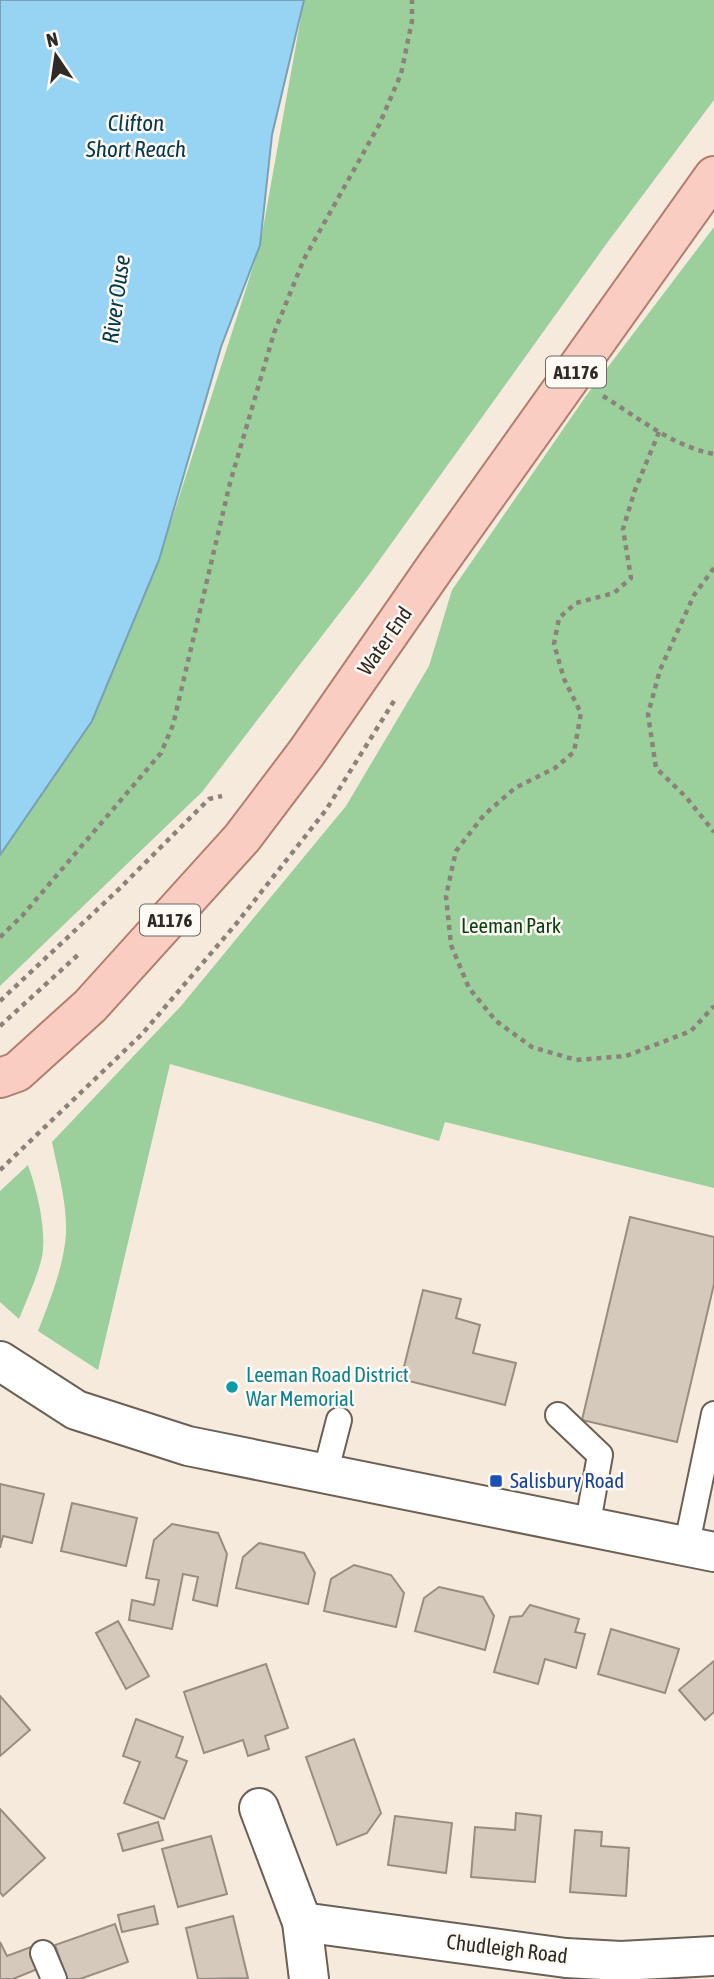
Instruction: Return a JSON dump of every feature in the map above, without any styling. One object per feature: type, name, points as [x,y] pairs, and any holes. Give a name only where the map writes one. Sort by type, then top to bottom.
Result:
[{"type":"main road","name":"Water End","points":[[0,1108],[8,1075],[90,1006],[242,838],[307,752],[714,176]]},
{"type":"street","points":[[0,1361],[76,1409],[188,1446],[700,1550]]},
{"type":"street","points":[[259,1808],[302,1922],[309,1979]]},
{"type":"street","name":"Chudleigh Road","points":[[302,1922],[566,1958],[621,1961],[714,1956]]},
{"type":"lane","points":[[700,1550],[714,1414]]},
{"type":"lane","points":[[558,1415],[600,1455],[587,1528]]},
{"type":"lane","points":[[325,1474],[340,1420]]},
{"type":"lane","points":[[43,1952],[54,1979]]},
{"type":"path","points":[[0,937],[22,916],[162,752],[173,725],[230,483],[274,333],[304,259],[379,125],[401,74],[412,20],[412,0]]},
{"type":"path","points":[[609,401],[694,450],[714,453]]},
{"type":"path","points":[[659,432],[635,490],[623,529],[631,578],[614,593],[576,603],[559,618],[554,644],[564,679],[581,713],[574,752],[555,768],[514,789],[484,815],[457,851],[446,896],[451,945],[469,988],[496,1021],[532,1047],[576,1060],[626,1056],[691,1031],[714,1006]]},
{"type":"path","points":[[714,568],[694,595],[660,670],[648,714],[656,768],[686,797],[714,832]]},
{"type":"path","points":[[0,1170],[142,1034],[236,924],[326,810],[401,690]]},
{"type":"path","points":[[0,1001],[118,890],[209,799],[228,796]]},
{"type":"green space","points":[[304,0],[714,0],[714,100],[607,243],[368,576],[202,792],[0,986],[0,855],[92,721],[172,519],[260,245]]},
{"type":"green space","name":"Leeman Park","points":[[714,227],[714,1188],[445,1122],[439,1141],[170,1064],[98,1370],[38,1331],[52,1295],[66,1233],[64,1198],[52,1142],[181,1006],[346,806],[429,666],[452,590],[586,396]]},
{"type":"green space","points":[[28,1165],[40,1211],[43,1247],[37,1273],[19,1319],[0,1302],[0,1191]]},
{"type":"water","name":"Clifton Short Reach","points":[[0,0],[304,0],[272,135],[260,245],[221,347],[159,560],[92,721],[0,855]]},
{"type":"building","points":[[630,1217],[714,1237],[714,1284],[677,1442],[582,1420]]},
{"type":"building","points":[[423,1290],[461,1299],[456,1318],[480,1325],[473,1353],[516,1363],[505,1405],[401,1379]]},
{"type":"building","points":[[0,1484],[44,1494],[32,1543],[3,1536],[0,1548]]},
{"type":"building","points":[[72,1503],[137,1518],[126,1566],[61,1551]]},
{"type":"building","points":[[172,1524],[218,1533],[227,1554],[217,1606],[193,1600],[198,1577],[183,1574],[172,1629],[129,1620],[132,1600],[154,1605],[159,1580],[146,1578],[154,1540]]},
{"type":"building","points":[[259,1543],[304,1553],[315,1573],[308,1604],[236,1588],[243,1557]]},
{"type":"building","points":[[354,1565],[391,1575],[404,1593],[396,1627],[324,1611],[331,1579]]},
{"type":"building","points":[[439,1587],[483,1597],[494,1616],[485,1650],[415,1631],[424,1598]]},
{"type":"building","points":[[530,1605],[579,1619],[575,1632],[585,1634],[576,1668],[545,1659],[538,1684],[494,1672],[510,1617],[522,1616]]},
{"type":"building","points":[[118,1621],[149,1676],[126,1689],[96,1633]]},
{"type":"building","points":[[611,1629],[679,1649],[665,1693],[598,1674]]},
{"type":"building","points":[[714,1661],[714,1712],[705,1720],[679,1690]]},
{"type":"building","points":[[266,1664],[288,1728],[265,1736],[269,1749],[248,1756],[243,1740],[204,1753],[184,1692]]},
{"type":"building","points":[[0,1696],[30,1730],[0,1756]]},
{"type":"building","points":[[136,1719],[183,1737],[176,1757],[187,1761],[164,1819],[124,1803],[140,1762],[123,1756]]},
{"type":"building","points":[[354,1739],[381,1813],[367,1833],[337,1845],[306,1757]]},
{"type":"building","points":[[0,1809],[45,1858],[3,1896],[0,1892]]},
{"type":"building","points":[[516,1813],[541,1816],[535,1882],[471,1877],[475,1827],[515,1830]]},
{"type":"building","points":[[395,1816],[452,1823],[446,1873],[388,1865]]},
{"type":"building","points":[[158,1822],[163,1840],[123,1851],[118,1834]]},
{"type":"building","points":[[575,1830],[602,1832],[601,1846],[629,1848],[626,1896],[570,1892]]},
{"type":"building","points":[[211,1836],[227,1894],[178,1907],[162,1849]]},
{"type":"building","points":[[154,1906],[158,1924],[122,1932],[118,1915]]},
{"type":"building","points":[[233,1916],[248,1978],[198,1979],[186,1928]]},
{"type":"building","points":[[115,1924],[128,1962],[80,1979],[67,1979],[55,1945]]},
{"type":"building","points":[[0,1942],[7,1956],[31,1947],[40,1968],[13,1979],[0,1979]]},
{"type":"place","name":"Leeman Road District War Memorial","points":[[232,1387]]},
{"type":"place","name":"Salisbury Road","points":[[496,1481]]},
{"type":"water label","name":"River Ouse","points":[[116,299]]}]
